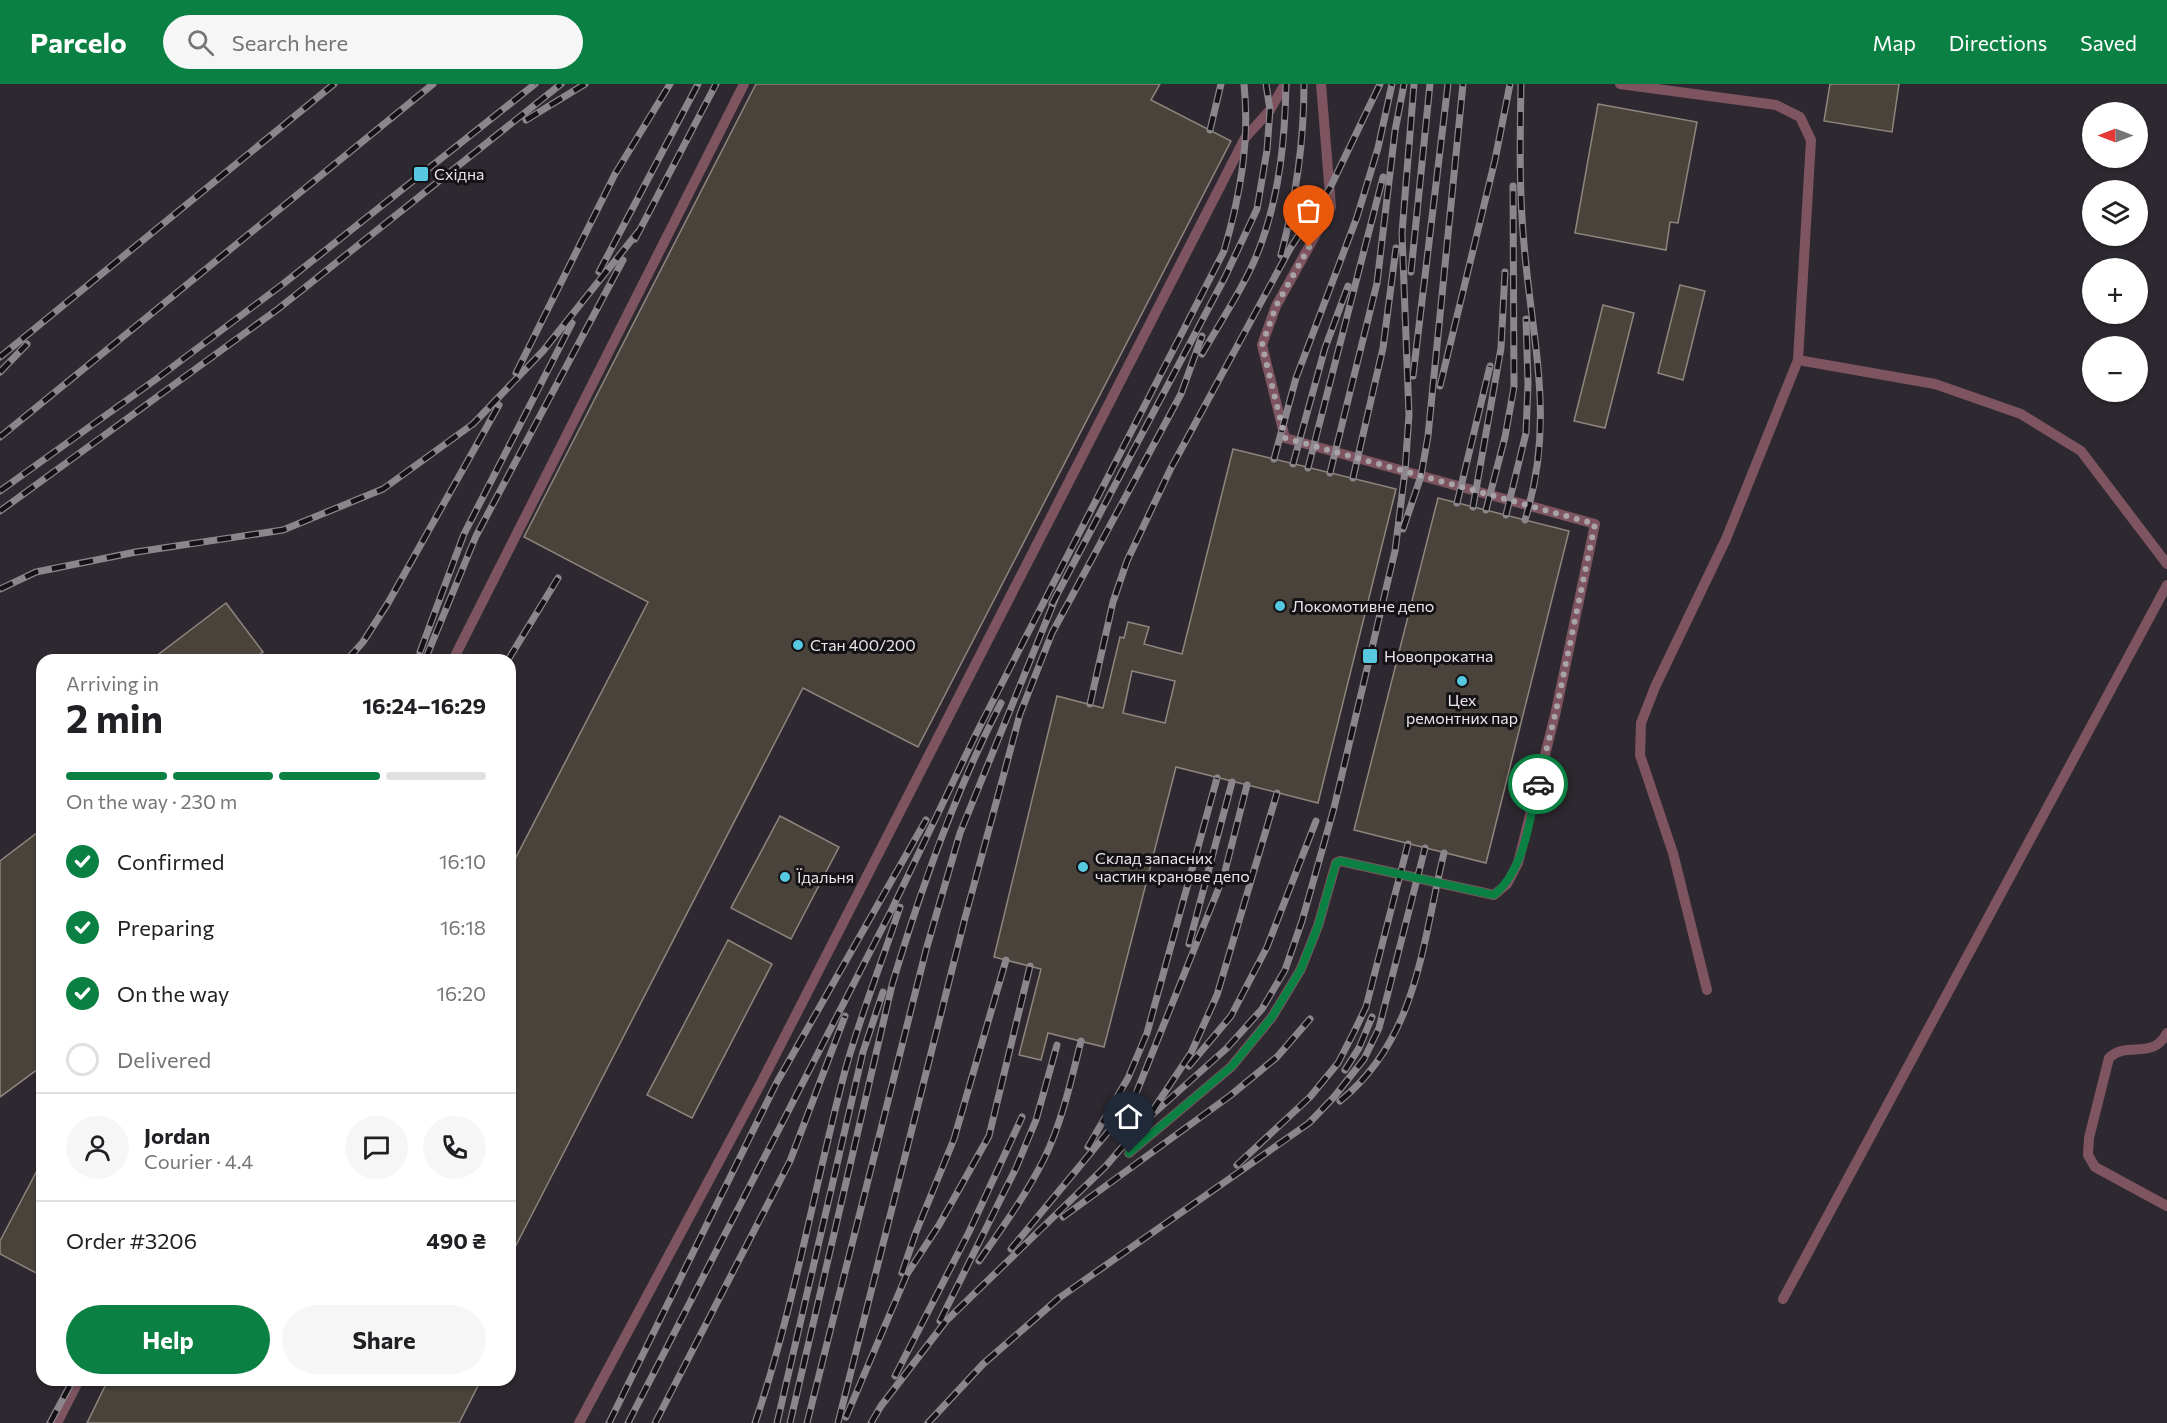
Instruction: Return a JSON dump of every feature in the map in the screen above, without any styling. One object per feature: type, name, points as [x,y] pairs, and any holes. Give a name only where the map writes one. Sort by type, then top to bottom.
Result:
[{"type":"lane","points":[[456,654],[744,84]]},
{"type":"lane","points":[[579,1423],[761,1083],[1245,138],[1270,110],[1285,84]]},
{"type":"lane","points":[[1129,1153],[1232,1066],[1272,1017],[1301,969],[1318,926],[1336,863],[1340,861],[1410,874],[1494,895],[1507,884],[1518,863],[1556,711],[1595,524],[1285,438],[1262,345],[1276,306],[1331,207],[1321,84]]},
{"type":"lane","points":[[1620,84],[1776,105],[1800,117],[1812,141],[1798,360],[1726,539],[1655,687],[1641,723],[1640,755],[1673,853],[1707,990]]},
{"type":"lane","points":[[1798,360],[1935,384],[2021,414],[2081,451],[2167,564]]},
{"type":"lane","points":[[1783,1299],[2167,585]]},
{"type":"lane","points":[[2167,1033],[2155,1048],[2115,1052],[2109,1058],[2089,1138],[2088,1155],[2095,1167],[2167,1206]]},
{"type":"lane","points":[[57,1423],[76,1386]]},
{"type":"building","name":"Стан 400/200","points":[[756,84],[1160,84],[1151,100],[1231,141],[918,747],[803,688],[516,1245],[516,857],[648,602],[524,537]]},
{"type":"building","points":[[1830,84],[1899,84],[1892,132],[1824,121]]},
{"type":"building","points":[[1598,104],[1697,122],[1678,223],[1670,222],[1666,250],[1575,233]]},
{"type":"building","points":[[1680,285],[1705,291],[1683,380],[1658,373]]},
{"type":"building","points":[[1603,305],[1634,313],[1605,428],[1574,421]]},
{"type":"building","points":[[1233,449],[1396,489],[1318,803],[1176,767],[1104,1047],[1048,1033],[1041,1060],[1019,1055],[1041,969],[994,957],[1057,696],[1103,708],[1120,637],[1124,638],[1128,622],[1149,627],[1144,644],[1182,654]],"holes":[[[1132,671],[1175,681],[1165,723],[1123,713]]]},
{"type":"building","name":"Цех ремонтних пар","points":[[1438,498],[1569,531],[1486,863],[1354,830]]},
{"type":"building","points":[[226,603],[263,652],[260,654],[159,654]]},
{"type":"building","name":"Їдальня","points":[[780,816],[839,847],[791,939],[731,908]]},
{"type":"building","points":[[36,834],[36,1070],[0,1097],[0,861]]},
{"type":"building","points":[[728,940],[772,964],[692,1118],[647,1095]]},
{"type":"building","points":[[36,1172],[36,1273],[0,1254],[0,1241]]},
{"type":"building","points":[[105,1386],[478,1386],[459,1423],[87,1423]]},
{"type":"railway","points":[[0,357],[334,84]]},
{"type":"railway","points":[[0,437],[433,84]]},
{"type":"railway","points":[[0,491],[155,380],[283,284],[535,84]]},
{"type":"railway","points":[[0,511],[278,309],[561,84]]},
{"type":"railway","points":[[526,120],[585,84]]},
{"type":"railway","points":[[516,373],[615,174],[670,84]]},
{"type":"railway","points":[[599,272],[698,84]]},
{"type":"railway","points":[[635,239],[716,84]]},
{"type":"railway","points":[[1210,130],[1221,84]]},
{"type":"railway","points":[[628,1423],[891,911],[977,732],[1224,251],[1235,210],[1245,148],[1244,84]]},
{"type":"railway","points":[[1052,604],[1225,277],[1257,209],[1267,150],[1270,110],[1266,84]]},
{"type":"railway","points":[[1202,354],[1234,300],[1261,244],[1277,185],[1286,84]]},
{"type":"railway","points":[[1281,255],[1298,170],[1303,128],[1304,84]]},
{"type":"railway","points":[[1090,704],[1113,602],[1127,561],[1171,468],[1291,247],[1330,188],[1380,84]]},
{"type":"railway","points":[[1274,459],[1296,378],[1357,217],[1378,148],[1392,84]]},
{"type":"railway","points":[[1330,473],[1377,283],[1395,131],[1404,84]]},
{"type":"railway","points":[[1144,1122],[1227,1048],[1262,1009],[1285,970],[1302,921],[1334,808],[1395,551],[1405,471],[1409,415],[1402,233],[1414,84]]},
{"type":"railway","points":[[1411,272],[1430,84]]},
{"type":"railway","points":[[1413,376],[1448,84]]},
{"type":"railway","points":[[1403,529],[1421,476],[1428,436],[1463,84]]},
{"type":"railway","points":[[1440,386],[1495,160],[1510,84]]},
{"type":"railway","points":[[1521,84],[1522,224],[1536,348],[1540,415],[1539,449],[1534,484],[1525,520]]},
{"type":"railway","points":[[1308,468],[1383,177]]},
{"type":"railway","points":[[1486,510],[1505,437],[1514,387],[1513,186]]},
{"type":"railway","points":[[0,589],[36,572],[136,552],[283,530],[383,489],[473,424],[543,351],[638,232]]},
{"type":"railway","points":[[1353,478],[1383,348],[1396,248]]},
{"type":"railway","points":[[427,654],[476,536],[623,260]]},
{"type":"railway","points":[[1473,507],[1501,348],[1505,272]]},
{"type":"railway","points":[[1293,464],[1325,348],[1348,286]]},
{"type":"railway","points":[[1506,515],[1526,433],[1528,384],[1526,319]]},
{"type":"railway","points":[[420,652],[464,534],[572,323]]},
{"type":"railway","points":[[838,1423],[965,918],[1020,714],[1052,633],[1181,394],[1202,336]]},
{"type":"railway","points":[[0,372],[27,344]]},
{"type":"railway","points":[[1457,503],[1490,366]]},
{"type":"railway","points":[[352,654],[363,642],[388,603],[499,405]]},
{"type":"railway","points":[[512,654],[558,578]]},
{"type":"railway","points":[[807,1423],[926,950],[960,833],[1056,597]]},
{"type":"railway","points":[[790,1423],[892,985],[940,841],[984,737],[1001,703]]},
{"type":"railway","points":[[1088,1147],[1128,1078],[1147,1033],[1217,778]]},
{"type":"railway","points":[[1189,944],[1232,782]]},
{"type":"railway","points":[[1011,1249],[1122,1115],[1135,1096],[1224,875],[1247,785]]},
{"type":"railway","points":[[871,1423],[881,1406],[946,1321],[1105,1167],[1149,1116],[1191,1053],[1217,995],[1277,793]]},
{"type":"railway","points":[[609,1423],[777,1082],[926,820]]},
{"type":"railway","points":[[1189,1066],[1231,1016],[1267,947],[1316,821]]},
{"type":"railway","points":[[1237,1165],[1310,1097],[1338,1063],[1366,1007],[1408,844]]},
{"type":"railway","points":[[928,1423],[983,1364],[1059,1298],[1309,1123],[1334,1097],[1364,1059],[1379,1028],[1425,848]]},
{"type":"railway","points":[[1340,1101],[1366,1076],[1386,1048],[1401,1019],[1422,954],[1444,853]]},
{"type":"railway","points":[[755,1423],[781,1336],[845,1071],[900,907]]},
{"type":"railway","points":[[902,1273],[954,1139],[1006,960]]},
{"type":"railway","points":[[846,1417],[907,1274],[939,1225],[989,1136],[1030,966]]},
{"type":"railway","points":[[777,1423],[863,1052],[883,992]]},
{"type":"railway","points":[[655,1423],[790,1161],[845,1016]]},
{"type":"railway","points":[[1345,1070],[1359,1048],[1372,1017]]},
{"type":"railway","points":[[1063,1217],[1231,1095],[1277,1057],[1310,1019]]},
{"type":"railway","points":[[979,1261],[1022,1198],[1044,1159],[1061,1116],[1081,1041]]},
{"type":"railway","points":[[940,1321],[1016,1168],[1036,1120],[1057,1045]]},
{"type":"railway","points":[[895,1376],[969,1232],[1022,1117]]},
{"type":"railway","points":[[50,1423],[70,1386]]},
{"type":"way so far","points":[[1309,247],[1276,306],[1262,345],[1285,438],[1595,524],[1556,711],[1538,784]]},
{"type":"place","name":"Східна","points":[[421,174]]},
{"type":"place","name":"Локомотивне депо","points":[[1280,606]]},
{"type":"place","name":"Стан 400/200","points":[[798,645]]},
{"type":"place","name":"Новопрокатна","points":[[1370,656]]},
{"type":"place","name":"Цех ремонтних пар","points":[[1462,681]]},
{"type":"place","name":"Склад запасних частин кранове депо","points":[[1083,867]]},
{"type":"place","name":"Їдальня","points":[[785,877]]},
{"type":"route","points":[[1129,1153],[1232,1066],[1272,1017],[1301,969],[1318,926],[1336,863],[1340,861],[1419,876],[1494,895],[1507,884],[1518,863],[1538,784]]}]
